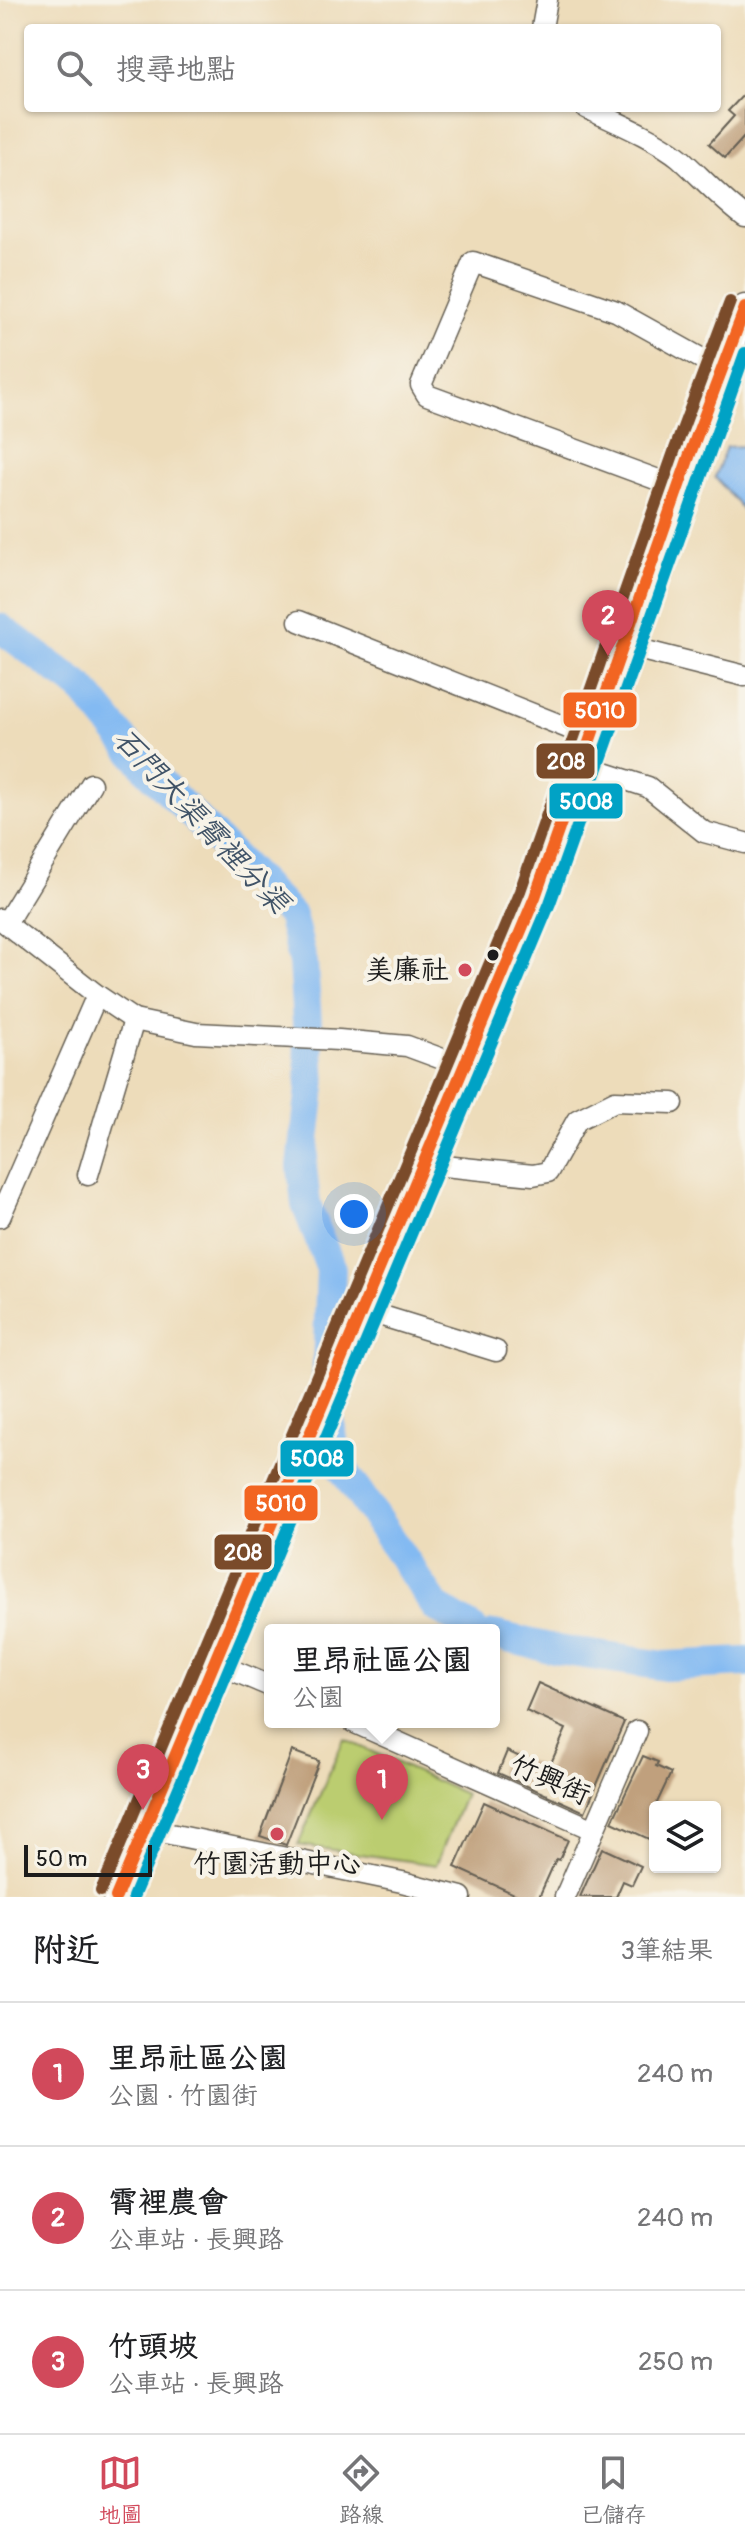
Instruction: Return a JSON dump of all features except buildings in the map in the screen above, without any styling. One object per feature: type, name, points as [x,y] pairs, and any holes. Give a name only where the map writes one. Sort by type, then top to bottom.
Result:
[{"type":"main road","points":[[116,1897],[535,897],[593,738],[622,645],[722,370],[743,321]]},
{"type":"street","points":[[543,24],[547,0]]},
{"type":"street","points":[[595,112],[678,157],[719,198],[745,217]]},
{"type":"street","points":[[680,488],[427,395],[421,385],[473,262],[616,311],[722,370]]},
{"type":"street","points":[[299,621],[593,738]]},
{"type":"street","points":[[622,645],[745,676]]},
{"type":"street","points":[[583,766],[648,787],[704,832],[745,843]]},
{"type":"street","points":[[91,784],[3,921],[97,995],[134,1020],[196,1033],[407,1046],[464,1067]]},
{"type":"street","points":[[0,1217],[97,995]]},
{"type":"street","points":[[88,1175],[134,1020]]},
{"type":"street","points":[[424,1164],[533,1175],[548,1172],[577,1120],[615,1101],[673,1103]]},
{"type":"street","points":[[363,1310],[496,1351]]},
{"type":"street","points":[[215,1663],[264,1683]]},
{"type":"street","name":"竹興街","points":[[366,1728],[594,1830]]},
{"type":"street","points":[[565,1897],[637,1731]]},
{"type":"street","points":[[146,1829],[461,1897]]},
{"type":"green space","points":[[344,1739],[465,1794],[436,1865],[298,1845]]},
{"type":"water","points":[[745,446],[745,513],[715,477],[726,447]]},
{"type":"waterway","name":"石門大渠霄裡分渠","points":[[0,628],[82,688],[148,770],[291,915],[303,963],[310,1067],[311,1087],[302,1167],[306,1204],[331,1269],[326,1394],[336,1459],[436,1607],[464,1624]]},
{"type":"waterway","name":"石門大渠霄裡分渠","points":[[500,1636],[558,1650],[665,1666],[745,1662]]},
{"type":"transit line","name":"208","points":[[101,1891],[520,891],[675,449],[730,302]]},
{"type":"transit line","name":"5010","points":[[116,1897],[535,897],[690,454],[745,308]]},
{"type":"transit line","name":"5008","points":[[133,1897],[550,903],[745,353]]},
{"type":"place","name":"霄裡農會","points":[[608,656]]},
{"type":"place","name":"美廉社","points":[[465,970]]},
{"type":"place","name":"竹頭坡","points":[[143,1810]]},
{"type":"place","name":"里昂社區公園","points":[[382,1820]]},
{"type":"place","name":"竹園活動中心","points":[[277,1834]]}]
